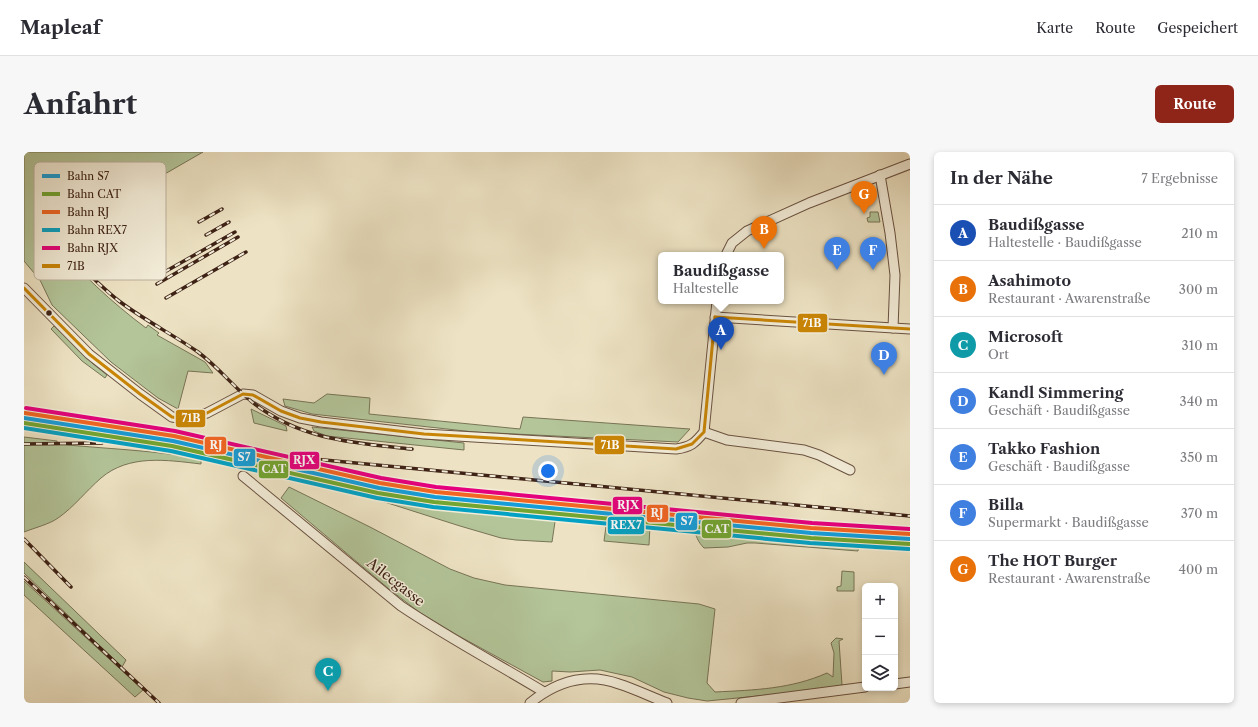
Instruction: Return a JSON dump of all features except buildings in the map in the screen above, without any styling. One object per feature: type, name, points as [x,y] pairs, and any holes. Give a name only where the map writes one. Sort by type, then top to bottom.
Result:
[{"type":"street","points":[[728,252],[732,244],[747,231],[809,202],[910,164]]},
{"type":"street","points":[[880,176],[890,233],[895,275],[893,328]]},
{"type":"street","points":[[24,288],[89,354],[172,417],[184,419],[192,418],[207,413],[243,394],[253,395],[281,411],[300,418],[321,422],[424,434],[676,449],[688,447],[698,440],[704,432],[717,304]]},
{"type":"street","points":[[715,317],[910,329]]},
{"type":"street","points":[[704,432],[727,440],[804,450],[819,455],[850,470]]},
{"type":"street","name":"Ailecgasse","points":[[243,476],[401,606],[427,624],[509,670],[544,692]]},
{"type":"street","points":[[530,703],[544,692],[566,682],[586,679],[601,679],[618,683],[667,703]]},
{"type":"street","points":[[898,684],[910,682]]},
{"type":"street","points":[[741,703],[862,687]]},
{"type":"green space","points":[[24,152],[203,152],[166,173],[166,162],[34,162],[34,273],[24,261]]},
{"type":"green space","points":[[870,212],[878,212],[880,222],[868,222],[867,218],[870,217]]},
{"type":"green space","points":[[40,280],[90,280],[146,328],[148,325],[159,333],[157,335],[205,362],[213,373],[188,371],[178,409],[158,398],[111,362],[52,305]]},
{"type":"green space","points":[[54,326],[93,360],[91,362],[107,375],[105,378],[82,361],[51,329]]},
{"type":"green space","points":[[327,394],[370,398],[369,414],[520,429],[523,417],[690,429],[678,442],[474,432],[312,414],[285,406],[283,399],[314,403]]},
{"type":"green space","points":[[251,409],[286,426],[287,431],[254,423]]},
{"type":"green space","points":[[312,427],[464,443],[464,450],[327,436],[314,431]]},
{"type":"green space","points":[[24,437],[57,441],[58,444],[183,456],[201,459],[201,464],[149,460],[124,465],[112,470],[101,478],[58,518],[24,532]]},
{"type":"green space","points":[[289,487],[450,569],[474,578],[505,585],[699,604],[715,609],[707,683],[715,692],[786,686],[827,673],[833,677],[834,653],[831,643],[836,638],[843,639],[839,641],[842,685],[809,691],[707,701],[664,692],[632,677],[600,670],[570,672],[552,671],[552,681],[543,682],[457,635],[419,612],[389,589],[281,498]]},
{"type":"green space","points":[[351,487],[401,497],[556,515],[552,542],[501,538],[350,491]]},
{"type":"green space","points":[[607,519],[650,525],[649,545],[604,541]]},
{"type":"green space","points":[[694,529],[859,543],[858,551],[755,543],[728,547],[704,548],[700,543]]},
{"type":"green space","points":[[24,562],[126,660],[122,667],[24,573]]},
{"type":"green space","points":[[842,571],[854,572],[854,591],[837,591],[837,587],[841,586]]},
{"type":"green space","points":[[24,581],[143,690],[135,697],[24,595]]},
{"type":"railway","points":[[199,222],[222,209]]},
{"type":"railway","points":[[206,235],[229,222]]},
{"type":"railway","points":[[166,271],[235,232]]},
{"type":"railway","points":[[166,279],[238,237]]},
{"type":"railway","points":[[166,298],[246,252]]},
{"type":"railway","points":[[95,280],[119,301],[198,352],[238,390],[270,415],[289,425],[328,438],[348,442],[412,449]]},
{"type":"railway","points":[[157,284],[164,280]]},
{"type":"railway","points":[[24,428],[66,434],[200,448],[910,516]]},
{"type":"railway","points":[[24,444],[102,443]]},
{"type":"railway","points":[[24,539],[71,587]]},
{"type":"railway","points":[[24,577],[159,703]]},
{"type":"rail line","name":"RJX","points":[[26,408],[175,431],[381,478],[436,487],[812,523],[910,529]]},
{"type":"rail line","name":"RJ","points":[[25,413],[174,436],[380,483],[436,492],[811,528],[910,534]]},
{"type":"rail line","name":"S7","points":[[24,418],[173,441],[379,488],[435,497],[811,533],[910,539]]},
{"type":"rail line","name":"CAT","points":[[24,423],[172,446],[378,493],[434,502],[811,538],[910,544]]},
{"type":"rail line","name":"REX7","points":[[24,428],[171,451],[377,498],[433,507],[810,543],[909,549]]},
{"type":"transit line","name":"71B","points":[[24,288],[89,354],[172,417],[184,419],[192,418],[207,413],[243,394],[253,395],[281,411],[300,418],[321,422],[424,434],[676,449],[692,444],[704,432],[715,317]]},
{"type":"transit line","name":"71B","points":[[715,317],[910,329]]},
{"type":"place","name":"The HOT Burger","points":[[864,214]]},
{"type":"place","name":"Asahimoto","points":[[764,249]]},
{"type":"place","name":"Takko Fashion","points":[[837,270]]},
{"type":"place","name":"Billa","points":[[873,270]]},
{"type":"place","name":"Baudißgasse","points":[[721,350]]},
{"type":"place","name":"Kandl Simmering","points":[[884,375]]},
{"type":"place","name":"Microsoft","points":[[328,691]]}]
